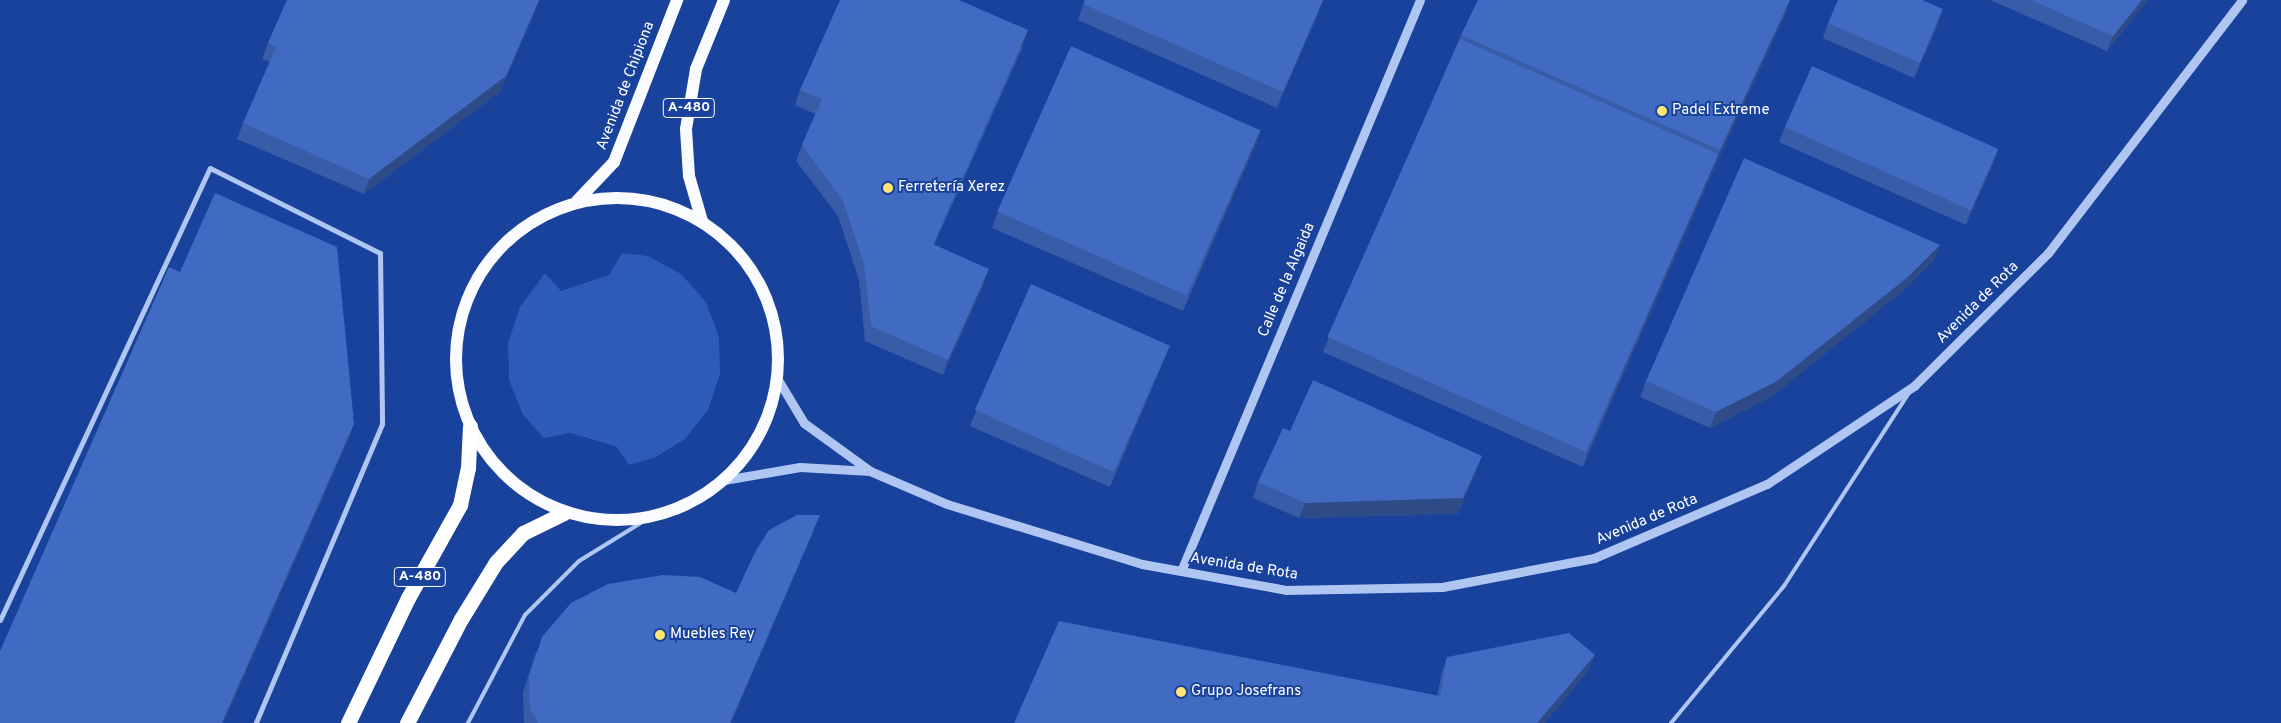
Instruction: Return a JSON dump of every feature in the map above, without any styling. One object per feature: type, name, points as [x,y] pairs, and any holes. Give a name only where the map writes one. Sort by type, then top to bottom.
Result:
[{"type":"highway","name":"A-480","points":[[348,723],[408,598],[460,505],[468,468],[470,426]]},
{"type":"highway","points":[[407,723],[461,619],[496,562],[524,533],[564,512]]},
{"type":"main road","name":"Avenida de Chipiona","points":[[577,201],[614,162],[677,0]]},
{"type":"main road","name":"A-480","points":[[702,220],[689,176],[686,129],[696,69],[724,0]]},
{"type":"main road","name":"A-480","points":[[620,196],[663,203],[702,220],[737,250],[763,288],[777,332],[777,378],[768,416],[749,451],[724,480],[688,504],[649,518],[606,521],[564,512],[526,493],[494,464],[470,426],[457,381],[457,334],[471,289],[498,249],[527,225],[577,201],[620,196]]},
{"type":"street","name":"Calle de la Algaida","points":[[1181,571],[1420,0]]},
{"type":"street","name":"Avenida de Rota","points":[[777,378],[804,422],[870,471],[947,504],[1142,564],[1286,590],[1442,587],[1594,558],[1767,484],[1914,386],[2048,253],[2242,0]]},
{"type":"street","points":[[0,620],[210,168],[380,253],[382,424],[256,723]]},
{"type":"street","name":"Avenida de Rota","points":[[724,480],[800,467],[870,471]]},
{"type":"lane","points":[[1671,723],[1784,586],[1914,386]]},
{"type":"lane","points":[[468,723],[525,615],[579,561],[649,518]]},
{"type":"shaded area","points":[[622,253],[648,256],[681,274],[706,302],[719,337],[720,374],[708,410],[685,439],[654,458],[629,465],[617,447],[571,433],[544,438],[523,415],[509,380],[508,343],[520,307],[545,273],[561,291],[609,275]]},
{"type":"building","points":[[287,0],[539,0],[506,76],[369,179],[243,123],[276,47],[268,43]]},
{"type":"building","name":"Ferretería Xerez","points":[[840,0],[959,0],[1028,30],[933,244],[989,269],[948,360],[871,326],[864,264],[843,201],[802,145],[822,99],[800,90]]},
{"type":"building","points":[[1085,0],[1323,0],[1283,92],[1083,4]]},
{"type":"building","name":"Padel Extreme","points":[[1478,0],[1790,0],[1720,150],[1461,35]]},
{"type":"building","points":[[1838,0],[1922,0],[1943,9],[1920,63],[1828,23]]},
{"type":"building","points":[[2031,0],[2142,0],[2113,36]]},
{"type":"building","points":[[1460,39],[1719,154],[1586,452],[1327,337]]},
{"type":"building","points":[[1071,46],[1260,130],[1186,296],[997,211]]},
{"type":"building","points":[[1812,66],[1998,149],[1971,210],[1785,127]]},
{"type":"building","points":[[1744,158],[1940,245],[1908,277],[1777,381],[1716,412],[1646,381]]},
{"type":"building","points":[[215,193],[337,247],[354,424],[222,723],[0,723],[0,651],[169,267],[180,272]]},
{"type":"building","points":[[1031,284],[1170,346],[1114,472],[975,410]]},
{"type":"building","points":[[1313,380],[1482,456],[1463,498],[1305,503],[1258,482],[1283,428],[1290,431]]},
{"type":"building","name":"Muebles Rey","points":[[797,515],[820,515],[730,723],[538,723],[530,709],[529,677],[542,637],[571,603],[608,584],[663,575],[700,577],[736,593],[755,552],[769,530]]},
{"type":"building","name":"Grupo Josefrans","points":[[1059,621],[1440,696],[1447,657],[1569,633],[1595,655],[1537,723],[1014,723]]},
{"type":"place","name":"Padel Extreme","points":[[1662,111]]},
{"type":"place","name":"Ferretería Xerez","points":[[888,188]]},
{"type":"place","name":"Muebles Rey","points":[[660,635]]},
{"type":"place","name":"Grupo Josefrans","points":[[1181,692]]}]
